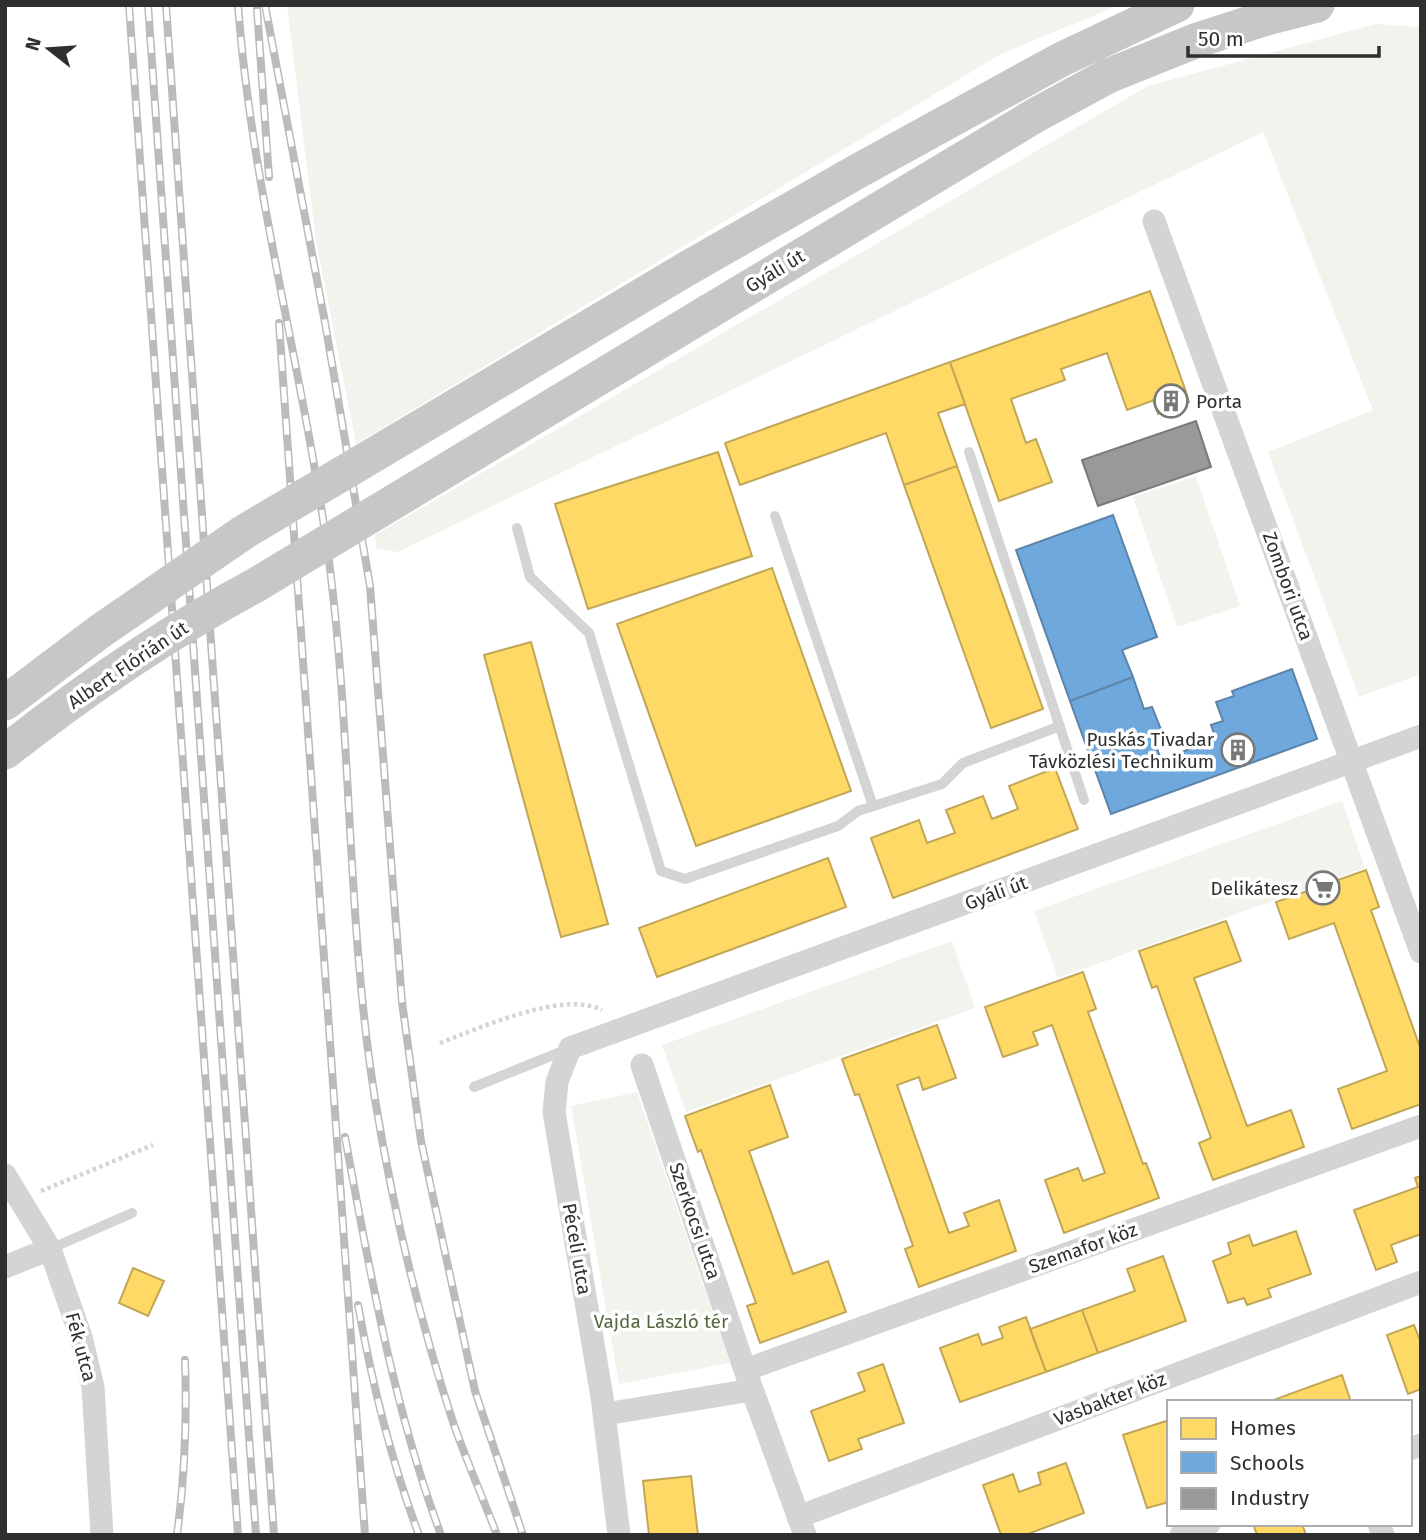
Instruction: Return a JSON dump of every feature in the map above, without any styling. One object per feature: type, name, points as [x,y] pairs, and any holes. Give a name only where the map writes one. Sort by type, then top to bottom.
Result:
[{"type":"main road","name":"Albert Flórián út","points":[[5,703],[99,632],[244,532],[688,268],[858,171],[1050,66],[1177,5]]},
{"type":"main road","name":"Gyáli út","points":[[256,585],[1036,115],[1108,76],[1195,41],[1317,5]]},
{"type":"main road","name":"Albert Flórián út","points":[[5,752],[160,642],[209,610],[256,585]]},
{"type":"street","name":"Zombori utca","points":[[1153,221],[1421,952]]},
{"type":"street","name":"Gyáli út","points":[[570,1048],[634,1027],[1421,736]]},
{"type":"street","name":"Péceli utca","points":[[570,1048],[557,1082],[554,1112],[604,1414],[619,1535]]},
{"type":"street","name":"Szerkocsi utca","points":[[642,1065],[749,1380],[802,1526]]},
{"type":"street","name":"Szemafor köz","points":[[604,1414],[749,1380],[1421,1126]]},
{"type":"street","name":"Fék utca","points":[[5,1175],[50,1249],[80,1336],[93,1387],[102,1535]]},
{"type":"street","points":[[5,1268],[50,1249]]},
{"type":"street","name":"Vasbakter köz","points":[[802,1526],[1421,1282]]},
{"type":"street","points":[[1181,1535],[1204,1526]]},
{"type":"lane","points":[[969,452],[1084,800]]},
{"type":"lane","points":[[775,516],[873,806]]},
{"type":"lane","points":[[517,528],[530,577],[589,633],[661,871],[685,879],[838,826],[858,811],[942,784],[963,763],[1060,726]]},
{"type":"lane","points":[[474,1087],[570,1048]]},
{"type":"lane","points":[[50,1249],[132,1213]]},
{"type":"path","points":[[440,1043],[533,1009],[591,1004],[634,1027]]},
{"type":"path","points":[[59,1183],[153,1145]]},
{"type":"green space","points":[[287,5],[1119,5],[1001,54],[356,444],[316,241]]},
{"type":"green space","points":[[1376,24],[1421,27],[1421,674],[1359,697],[1268,452],[1373,410],[1263,132],[398,552],[376,549],[375,535],[1148,86]]},
{"type":"green space","points":[[1196,476],[1240,606],[1177,627],[1133,497]]},
{"type":"green space","points":[[1342,801],[1365,868],[1058,978],[1034,911]]},
{"type":"green space","points":[[952,941],[975,1008],[686,1112],[662,1045]]},
{"type":"green space","name":"Vajda László tér","points":[[637,1092],[730,1363],[619,1384],[571,1106]]},
{"type":"building: Homes","points":[[1150,291],[1185,389],[1127,410],[1107,353],[1061,369],[1065,380],[1011,399],[1026,443],[1036,439],[1052,482],[999,501],[950,362]]},
{"type":"building: Homes","points":[[950,362],[965,404],[938,413],[957,466],[904,485],[886,433],[740,485],[725,443]]},
{"type":"building: Homes","name":"Porta","points":[[1185,389],[1189,402],[1158,414],[1153,400]]},
{"type":"building: Homes","points":[[718,452],[752,556],[588,609],[555,504]]},
{"type":"building: Homes","points":[[957,466],[1043,709],[991,728],[904,485]]},
{"type":"building: Homes","points":[[772,568],[851,791],[696,846],[617,624]]},
{"type":"building: Homes","points":[[531,642],[608,924],[561,937],[484,655]]},
{"type":"building: Homes","points":[[1055,768],[1078,829],[893,898],[871,838],[919,820],[927,843],[955,833],[946,810],[983,796],[992,819],[1018,809],[1009,786]]},
{"type":"building: Homes","points":[[828,858],[846,907],[657,977],[639,928]]},
{"type":"building: Homes","points":[[1366,870],[1379,907],[1371,910],[1421,1050],[1421,1104],[1352,1129],[1338,1089],[1387,1071],[1334,923],[1289,939],[1276,902]]},
{"type":"building: Homes","points":[[1226,921],[1241,961],[1194,978],[1247,1126],[1291,1110],[1304,1147],[1213,1180],[1199,1143],[1211,1138],[1157,986],[1152,988],[1139,951]]},
{"type":"building: Homes","points":[[1083,972],[1096,1009],[1088,1012],[1143,1164],[1146,1163],[1159,1198],[1064,1233],[1045,1180],[1078,1168],[1083,1181],[1105,1173],[1052,1025],[1033,1032],[1038,1045],[1003,1057],[985,1007]]},
{"type":"building: Homes","points":[[937,1025],[956,1078],[923,1090],[919,1077],[897,1085],[949,1233],[969,1226],[964,1213],[999,1200],[1016,1251],[919,1287],[905,1249],[913,1246],[859,1094],[855,1095],[842,1059]]},
{"type":"building: Homes","points":[[770,1085],[788,1137],[749,1151],[793,1274],[828,1261],[846,1312],[760,1343],[747,1306],[756,1303],[701,1150],[698,1152],[685,1116]]},
{"type":"building: Homes","points":[[1421,1176],[1421,1234],[1391,1245],[1397,1262],[1376,1270],[1354,1210],[1418,1187],[1415,1178]]},
{"type":"building: Homes","points":[[1296,1231],[1311,1274],[1268,1289],[1271,1297],[1247,1305],[1244,1298],[1228,1303],[1213,1261],[1231,1254],[1228,1243],[1249,1235],[1253,1246]]},
{"type":"building: Homes","points":[[1163,1256],[1186,1321],[1098,1353],[1082,1310],[1135,1291],[1127,1269]]},
{"type":"building: Homes","points":[[133,1268],[164,1281],[148,1316],[119,1303]]},
{"type":"building: Homes","points":[[1082,1310],[1098,1353],[1046,1372],[1030,1329]]},
{"type":"building: Homes","points":[[1026,1317],[1046,1372],[960,1402],[940,1348],[978,1334],[982,1345],[1003,1338],[999,1327]]},
{"type":"building: Homes","points":[[1414,1325],[1421,1343],[1421,1389],[1408,1394],[1387,1335]]},
{"type":"building: Homes","points":[[883,1364],[904,1423],[858,1439],[862,1449],[829,1461],[811,1411],[865,1391],[858,1373]]},
{"type":"building: Homes","points":[[1342,1375],[1350,1400],[1273,1400]]},
{"type":"building: Homes","points":[[1166,1421],[1167,1503],[1147,1508],[1123,1435]]},
{"type":"building: Homes","points":[[1066,1463],[1084,1513],[1025,1535],[1001,1535],[983,1485],[1013,1474],[1019,1492],[1041,1484],[1038,1473]]},
{"type":"building: Homes","points":[[691,1476],[698,1535],[649,1535],[643,1481]]},
{"type":"building: Homes","points":[[1254,1526],[1303,1526],[1306,1535],[1257,1535]]},
{"type":"building: Schools","points":[[1113,515],[1157,637],[1122,650],[1133,677],[1070,701],[1016,550]]},
{"type":"building: Schools","name":"Puskás Tivadar Távközlési Technikum","points":[[1292,669],[1317,739],[1111,814],[1070,701],[1133,677],[1144,709],[1152,707],[1162,732],[1153,736],[1161,760],[1216,739],[1211,725],[1223,721],[1216,702],[1234,696],[1232,691]]},
{"type":"building: Industry","points":[[1196,421],[1211,467],[1098,506],[1082,460]]},
{"type":"railway","points":[[129,5],[238,1535]]},
{"type":"railway","points":[[148,5],[256,1535]]},
{"type":"railway","points":[[166,5],[274,1535]]},
{"type":"railway","points":[[238,5],[255,147],[320,498],[330,569],[342,701],[359,967],[375,1099],[399,1223],[429,1345],[454,1425],[497,1535]]},
{"type":"railway","points":[[265,5],[324,317],[370,586],[402,1002],[421,1141],[475,1391],[523,1535]]},
{"type":"railway","points":[[257,9],[269,177]]},
{"type":"railway","points":[[279,323],[365,1535]]},
{"type":"railway","points":[[345,1137],[396,1388],[441,1535]]},
{"type":"railway","points":[[358,1305],[383,1422],[419,1535]]},
{"type":"railway","points":[[177,1535],[185,1448],[185,1360]]},
{"type":"place","name":"Porta","points":[[1171,401]]},
{"type":"place","name":"Puskás Tivadar Távközlési Technikum","points":[[1238,750]]},
{"type":"place","name":"Delikátesz","points":[[1323,888]]}]
